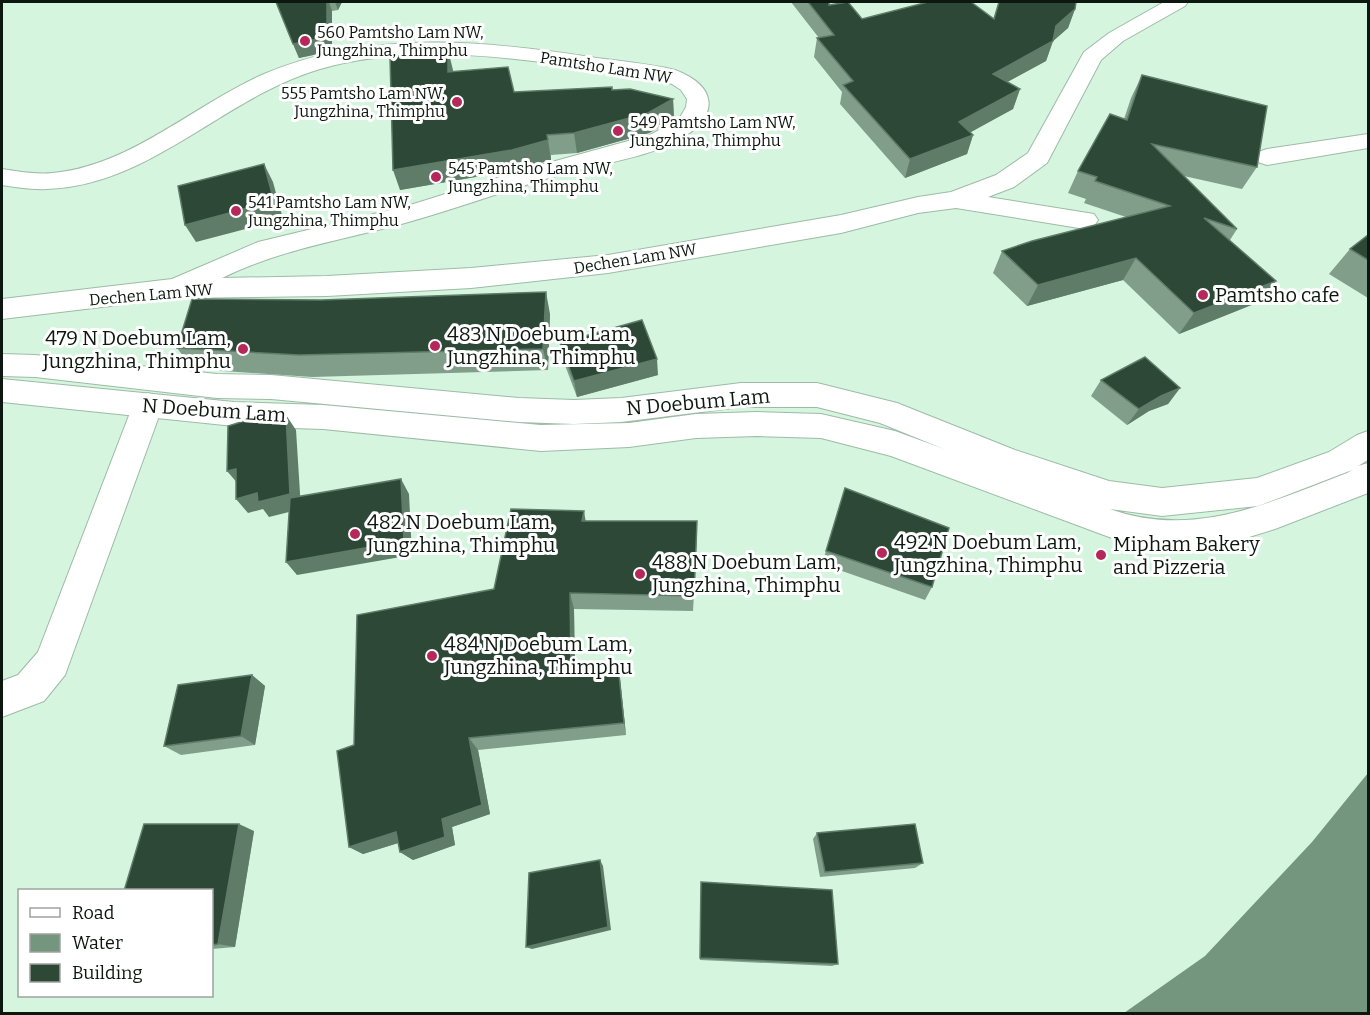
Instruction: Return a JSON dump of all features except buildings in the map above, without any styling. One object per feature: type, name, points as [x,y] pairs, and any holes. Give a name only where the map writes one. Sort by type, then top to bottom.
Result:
[{"type":"street","name":"Dechen Lam NW","points":[[2,309],[177,288],[339,286],[471,278],[608,264],[841,224],[955,200],[1005,181],[1038,158],[1092,57],[1116,37],[1178,2]]},
{"type":"street","name":"Pamtsho Lam NW","points":[[2,177],[51,181],[81,176],[106,168],[160,142],[273,79],[306,66],[361,53],[425,49],[547,57],[656,72],[688,83],[698,93],[700,100],[691,119],[682,129],[660,140],[545,171],[408,214],[263,249],[177,288]]},
{"type":"street","points":[[1267,157],[1368,141]]},
{"type":"street","points":[[955,200],[1085,220]]},
{"type":"street","name":"N Doebum Lam","points":[[2,365],[35,366],[217,386],[272,387],[519,410],[574,412],[621,410],[741,395],[817,395],[886,412],[1005,460],[1108,495],[1162,502],[1258,492],[1340,461],[1368,444]]},
{"type":"street","name":"N Doebum Lam","points":[[2,390],[234,414],[323,417],[541,438],[629,435],[706,426],[757,424],[821,426],[896,444],[1128,530],[1192,536],[1236,527],[1275,515],[1358,483],[1368,476]]},
{"type":"street","points":[[2,699],[31,688],[52,663],[148,405]]},
{"type":"water","points":[[1368,773],[1368,1013],[1124,1013],[1205,956],[1312,842]]},
{"type":"place","name":"560 Pamtsho Lam NW, Jungzhina, Thimphu","points":[[305,41]]},
{"type":"place","name":"555 Pamtsho Lam NW, Jungzhina, Thimphu","points":[[457,102]]},
{"type":"place","name":"549 Pamtsho Lam NW, Jungzhina, Thimphu","points":[[618,131]]},
{"type":"place","name":"545 Pamtsho Lam NW, Jungzhina, Thimphu","points":[[436,177]]},
{"type":"place","name":"541 Pamtsho Lam NW, Jungzhina, Thimphu","points":[[236,211]]},
{"type":"place","name":"Pamtsho cafe","points":[[1203,295]]},
{"type":"place","name":"483 N Doebum Lam, Jungzhina, Thimphu","points":[[435,346]]},
{"type":"place","name":"479 N Doebum Lam, Jungzhina, Thimphu","points":[[243,349]]},
{"type":"place","name":"482 N Doebum Lam, Jungzhina, Thimphu","points":[[355,534]]},
{"type":"place","name":"492 N Doebum Lam, Jungzhina, Thimphu","points":[[882,553]]},
{"type":"place","name":"Mipham Bakery and Pizzeria","points":[[1101,555]]},
{"type":"place","name":"488 N Doebum Lam, Jungzhina, Thimphu","points":[[640,574]]},
{"type":"place","name":"484 N Doebum Lam, Jungzhina, Thimphu","points":[[432,656]]}]
